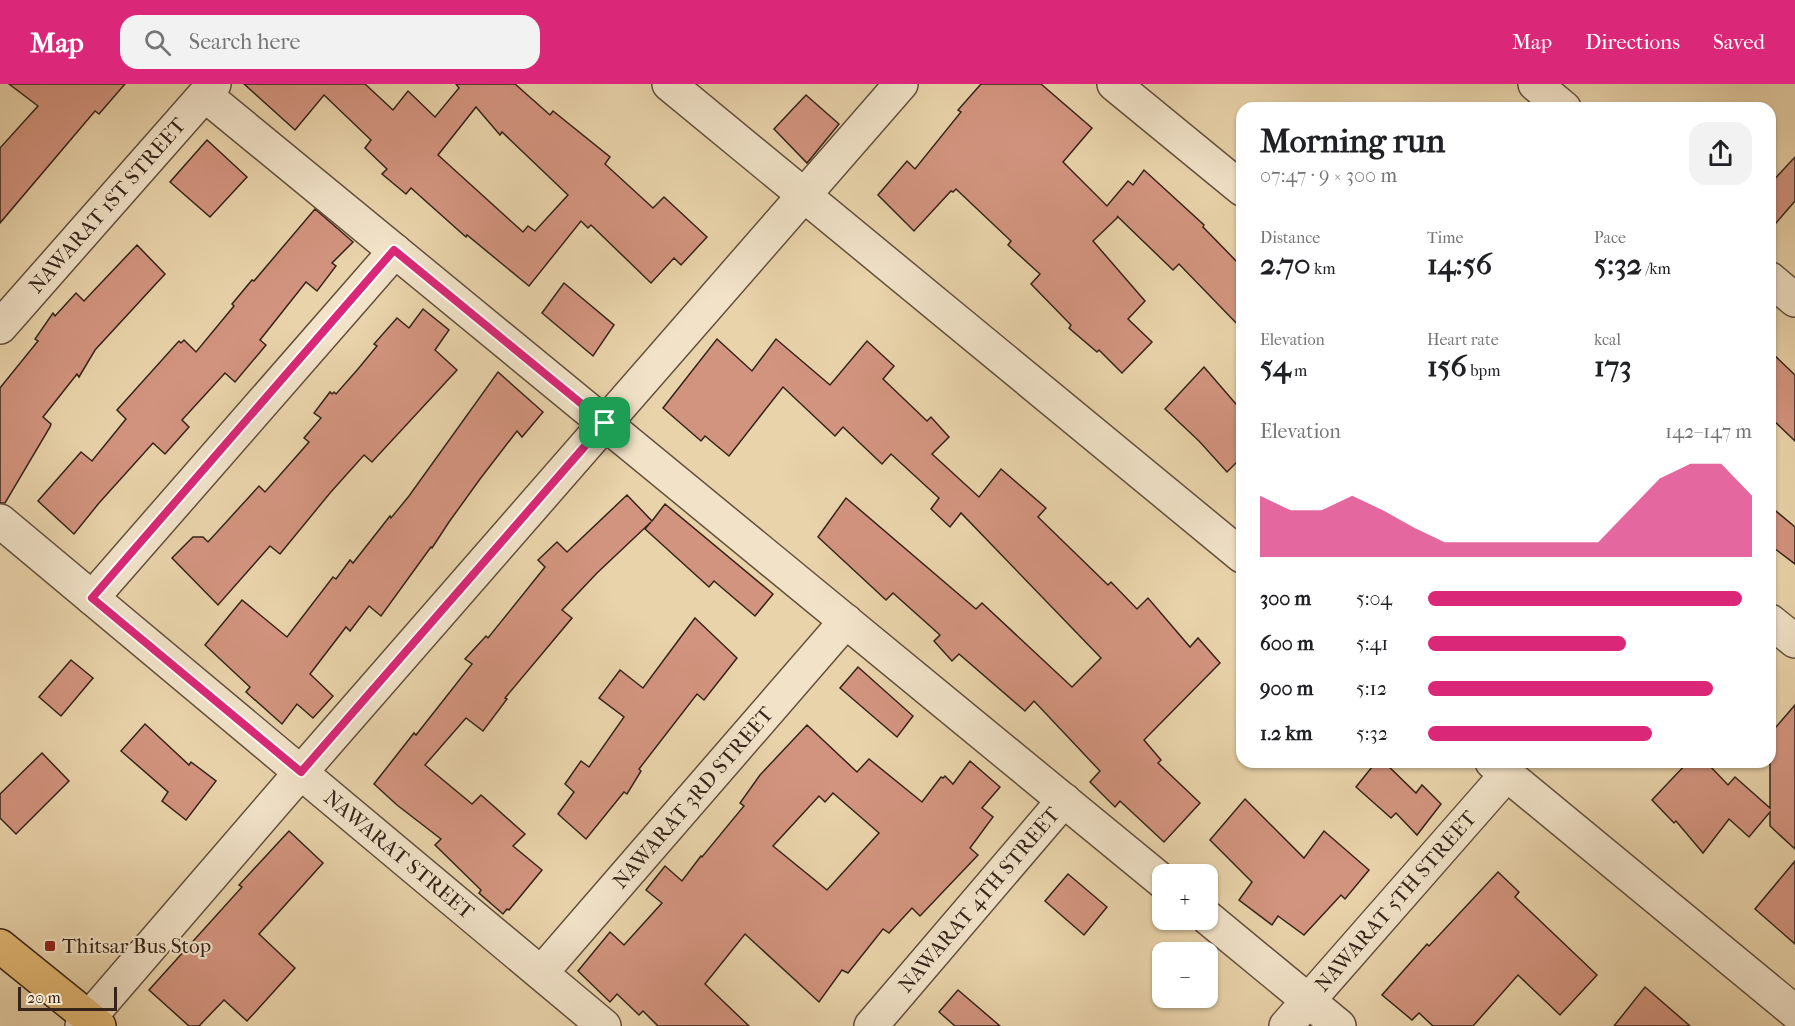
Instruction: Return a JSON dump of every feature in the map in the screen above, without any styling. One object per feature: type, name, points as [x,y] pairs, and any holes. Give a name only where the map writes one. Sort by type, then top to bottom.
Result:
[{"type":"main road","points":[[0,946],[90,1023]]},
{"type":"street","points":[[669,84],[1236,551]]},
{"type":"street","points":[[90,1023],[301,772],[901,84]]},
{"type":"street","points":[[1114,84],[1236,184]]},
{"type":"street","points":[[1535,84],[1557,102]]},
{"type":"street","points":[[209,89],[394,250],[1152,873]]},
{"type":"street","name":"NAWARAT 1ST STREET","points":[[0,327],[209,89]]},
{"type":"street","points":[[92,598],[394,250]]},
{"type":"street","points":[[1776,284],[1795,300]]},
{"type":"street","name":"NAWARAT STREET","points":[[0,521],[604,1026]]},
{"type":"street","name":"NAWARAT 3RD STREET","points":[[541,973],[846,621]]},
{"type":"street","points":[[1776,626],[1795,641]]},
{"type":"street","points":[[1499,768],[1795,1012]]},
{"type":"street","name":"NAWARAT 5TH STREET","points":[[1286,1026],[1499,768]]},
{"type":"street","name":"NAWARAT 4TH STREET","points":[[870,1026],[1064,800]]},
{"type":"street","points":[[1218,926],[1339,1026]]},
{"type":"street","points":[[1792,1026],[1795,1022]]},
{"type":"building","points":[[9,84],[125,84],[99,114],[95,111],[0,223],[0,148],[38,106]]},
{"type":"building","points":[[244,84],[365,84],[393,110],[408,91],[435,117],[459,88],[456,84],[515,84],[550,115],[553,111],[610,157],[605,164],[653,208],[664,197],[707,237],[681,265],[674,258],[651,283],[591,225],[588,228],[581,221],[529,286],[467,235],[466,237],[411,188],[406,194],[382,174],[387,169],[365,148],[371,140],[324,95],[295,130]],"holes":[[[476,107],[500,135],[502,132],[568,195],[535,231],[528,226],[523,232],[438,155]]]},
{"type":"building","points":[[981,84],[1041,84],[1092,128],[1063,162],[1107,206],[1128,181],[1133,185],[1144,170],[1204,225],[1203,227],[1236,261],[1236,323],[1179,264],[1173,270],[1117,216],[1093,241],[1145,301],[1128,319],[1152,342],[1122,373],[1099,350],[1097,352],[1069,328],[1071,325],[1031,284],[1040,274],[1008,245],[1011,241],[956,189],[951,191],[914,231],[878,195],[907,161],[915,169],[961,112],[958,110]]},
{"type":"building","points":[[806,95],[839,124],[807,163],[774,129]]},
{"type":"building","points":[[207,140],[247,177],[210,217],[170,182]]},
{"type":"building","points":[[1795,157],[1795,201],[1776,223],[1776,178]]},
{"type":"building","points":[[315,209],[353,242],[332,263],[336,266],[317,291],[306,282],[260,340],[266,345],[235,382],[225,373],[182,420],[189,427],[165,454],[153,443],[74,534],[38,501],[81,452],[92,461],[126,419],[117,410],[179,341],[181,343],[184,340],[196,352],[234,306],[232,304]]},
{"type":"building","points":[[137,245],[165,274],[95,350],[79,377],[77,374],[43,417],[51,424],[50,427],[5,503],[0,503],[0,388],[38,341],[35,339],[53,313],[55,316],[76,293],[84,301]]},
{"type":"building","points":[[564,283],[614,325],[593,356],[542,313]]},
{"type":"building","points":[[423,309],[449,330],[435,350],[457,370],[372,462],[364,455],[280,554],[270,546],[218,605],[172,558],[193,537],[203,537],[208,542],[259,486],[265,492],[309,442],[304,438],[321,418],[314,413],[330,392],[336,394],[377,346],[374,344],[397,318],[409,328]]},
{"type":"building","points":[[717,339],[752,371],[776,339],[830,385],[867,341],[894,366],[883,379],[927,421],[931,417],[949,437],[932,454],[979,497],[1001,469],[1046,508],[1038,517],[1108,585],[1111,582],[1137,609],[1148,598],[1190,647],[1198,638],[1220,663],[1144,740],[1161,760],[1158,763],[1200,803],[1164,842],[1120,801],[1115,807],[1090,782],[1100,771],[1034,701],[1025,711],[959,654],[952,661],[934,641],[940,635],[893,593],[886,600],[818,537],[846,498],[976,609],[982,603],[1072,687],[1101,658],[961,513],[950,527],[931,509],[939,498],[891,454],[882,464],[843,427],[835,436],[783,387],[729,456],[705,436],[701,441],[663,408]]},
{"type":"building","points":[[1776,357],[1795,375],[1795,441],[1776,423]]},
{"type":"building","points":[[1204,367],[1236,404],[1236,463],[1227,472],[1165,409]]},
{"type":"building","points":[[498,372],[543,412],[522,437],[517,431],[381,616],[369,606],[350,631],[346,627],[310,674],[333,696],[313,718],[297,704],[282,724],[246,692],[250,687],[205,645],[242,600],[287,637],[333,577],[336,579],[350,560],[353,563],[409,496]]},
{"type":"building","points":[[627,495],[652,521],[665,504],[773,594],[755,616],[714,581],[709,587],[645,529],[651,522],[562,610],[572,618],[505,698],[507,699],[483,731],[466,718],[425,765],[472,804],[481,795],[525,834],[513,846],[542,870],[509,910],[507,909],[503,914],[479,893],[481,890],[435,845],[441,839],[374,784],[472,664],[465,659],[486,636],[488,638],[545,567],[538,560],[557,542],[567,552]]},
{"type":"building","points":[[1776,511],[1795,527],[1795,564],[1776,550]]},
{"type":"building","points":[[695,618],[737,658],[704,700],[697,694],[639,769],[641,771],[627,794],[624,792],[586,839],[558,814],[574,792],[565,784],[581,761],[589,767],[624,717],[599,698],[620,670],[643,688]]},
{"type":"building","points":[[71,660],[93,678],[61,716],[39,697]]},
{"type":"building","points":[[858,667],[913,716],[897,737],[840,688]]},
{"type":"building","points":[[1795,705],[1795,849],[1770,826],[1770,812],[1749,837],[1729,819],[1703,853],[1676,821],[1674,823],[1652,800],[1682,768],[1712,768],[1728,785],[1735,777],[1770,808],[1770,768],[1776,768],[1776,727]]},
{"type":"building","points":[[145,724],[189,765],[191,762],[216,781],[186,820],[162,801],[168,792],[121,751]]},
{"type":"building","points":[[807,725],[857,772],[869,759],[922,802],[941,777],[945,776],[953,784],[970,761],[1000,787],[982,808],[993,817],[970,848],[978,855],[920,916],[912,908],[889,933],[883,929],[848,973],[842,970],[819,1002],[745,934],[705,984],[749,1026],[658,1026],[643,1011],[639,1015],[617,994],[610,1002],[578,971],[610,932],[624,945],[662,903],[646,890],[665,866],[682,881],[744,806],[740,803],[760,775]],"holes":[[[833,793],[879,833],[827,890],[773,846],[819,796],[825,802]]]},
{"type":"building","points":[[42,753],[69,781],[16,834],[0,818],[0,794]]},
{"type":"building","points":[[1371,768],[1390,768],[1416,793],[1422,785],[1441,804],[1417,835],[1396,813],[1391,818],[1356,787]]},
{"type":"building","points":[[1245,799],[1304,858],[1324,831],[1369,870],[1345,899],[1341,895],[1304,935],[1278,916],[1272,925],[1239,900],[1252,882],[1210,840]]},
{"type":"building","points":[[289,831],[323,863],[259,934],[295,968],[247,1021],[224,1000],[199,1026],[189,1026],[149,990],[242,887],[239,885]]},
{"type":"building","points":[[1795,861],[1795,944],[1755,909]]},
{"type":"building","points":[[1498,872],[1519,892],[1515,897],[1597,975],[1560,1015],[1518,975],[1473,1026],[1433,1026],[1419,1013],[1412,1020],[1382,995],[1427,944],[1429,946]]},
{"type":"building","points":[[1068,874],[1107,907],[1084,935],[1045,901]]},
{"type":"building","points":[[1645,987],[1690,1026],[1614,1026]]},
{"type":"building","points":[[958,990],[1000,1026],[955,1026],[939,1012]]},
{"type":"place","name":"Thitsar Bus Stop","points":[[50,946]]},
{"type":"route","points":[[394,250],[605,423],[301,772],[92,598],[394,250]]}]
